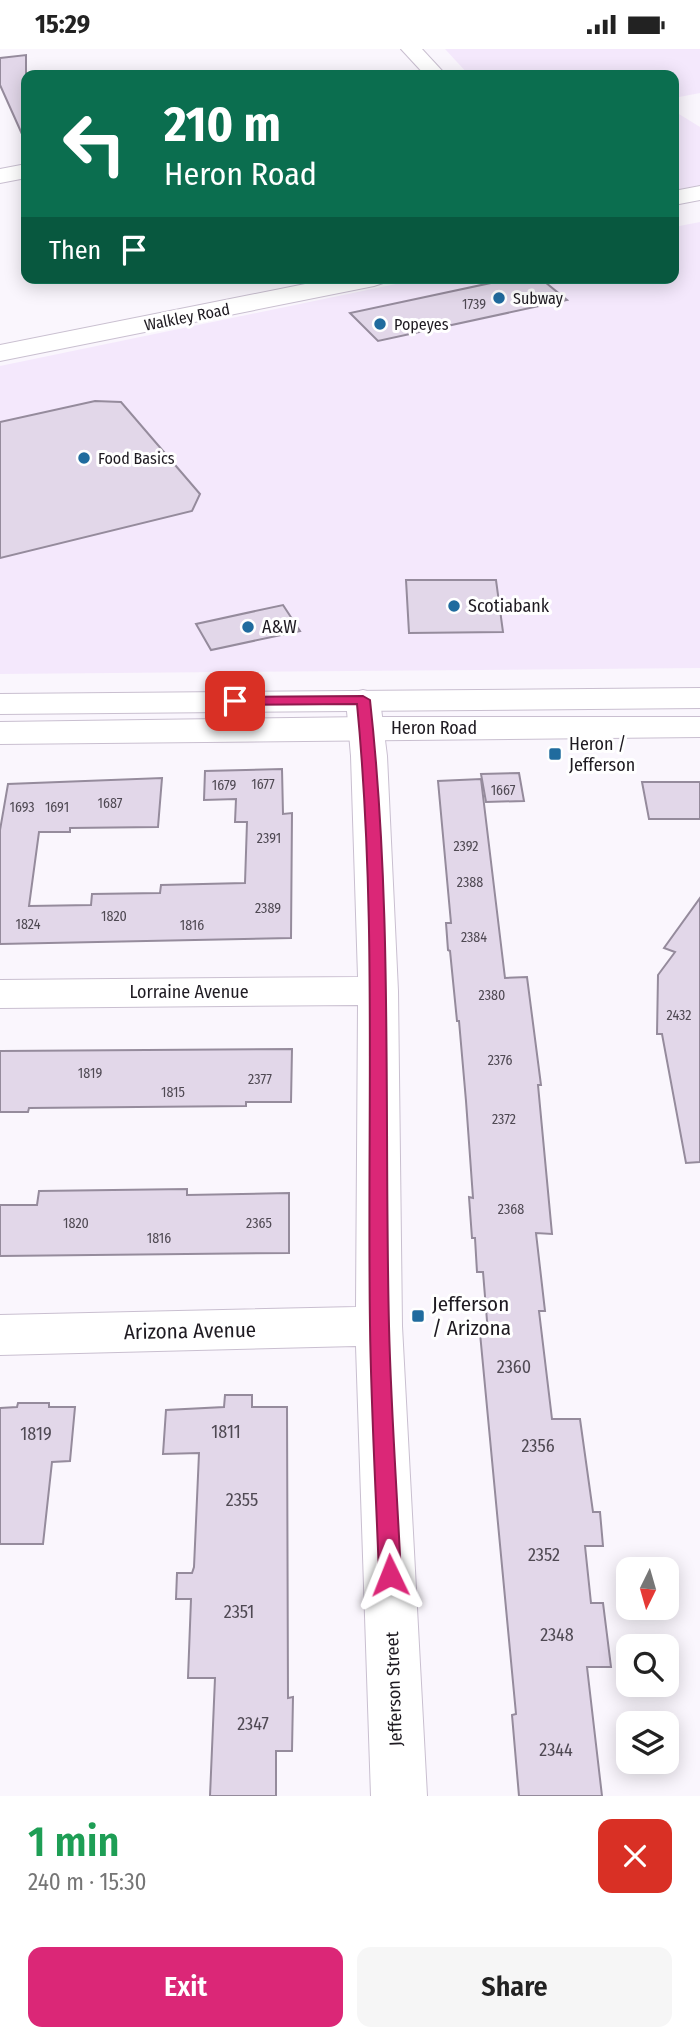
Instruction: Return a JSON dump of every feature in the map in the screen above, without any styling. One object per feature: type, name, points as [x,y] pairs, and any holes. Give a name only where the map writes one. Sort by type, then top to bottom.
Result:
[{"type":"main road","points":[[411,49],[431,70]]},
{"type":"main road","points":[[0,176],[21,172]]},
{"type":"main road","points":[[679,197],[700,193]]},
{"type":"main road","points":[[679,216],[700,212]]},
{"type":"main road","name":"Walkley Road","points":[[0,332],[244,284]]},
{"type":"main road","name":"Walkley Road","points":[[0,353],[344,284]]},
{"type":"main road","name":"Heron Road","points":[[0,733],[700,698]]},
{"type":"main road","name":"Heron Road","points":[[0,704],[700,727]]},
{"type":"main road","name":"Jefferson Street","points":[[365,714],[378,991],[379,1326],[399,1796]]},
{"type":"main road","name":"Lorraine Avenue","points":[[0,993],[378,991]]},
{"type":"main road","name":"Arizona Avenue","points":[[0,1335],[379,1326]]},
{"type":"shaded area","points":[[445,49],[700,49],[700,93],[679,97],[679,70],[464,70]]},
{"type":"shaded area","points":[[679,114],[700,127],[700,185],[679,189]]},
{"type":"shaded area","points":[[700,222],[700,668],[0,674],[0,366],[396,284],[679,284],[679,226]]},
{"type":"building","points":[[26,55],[26,70],[21,70],[21,132],[0,85],[0,58]]},
{"type":"building","points":[[486,284],[547,284],[567,300],[378,341],[350,313]]},
{"type":"building","name":"Food Basics","points":[[95,401],[121,402],[200,494],[192,511],[0,558],[0,422]]},
{"type":"building","name":"Scotiabank","points":[[406,580],[496,580],[503,632],[409,633]]},
{"type":"building","name":"A&W","points":[[283,605],[300,631],[211,650],[196,624]]},
{"type":"building","points":[[282,769],[283,814],[292,813],[291,938],[0,944],[0,830],[8,784],[162,778],[158,827],[70,828],[70,832],[39,832],[29,906],[91,905],[92,894],[160,893],[161,885],[245,883],[247,822],[235,822],[236,799],[204,800],[205,771]]},
{"type":"building","points":[[519,773],[524,801],[486,802],[481,774]]},
{"type":"building","points":[[481,779],[505,978],[527,977],[541,1085],[538,1085],[552,1234],[536,1233],[545,1311],[539,1311],[552,1419],[580,1419],[593,1512],[600,1512],[603,1546],[585,1546],[591,1603],[603,1603],[611,1667],[587,1667],[602,1796],[519,1796],[512,1715],[516,1714],[480,1333],[488,1333],[483,1272],[477,1272],[475,1238],[472,1238],[469,1197],[473,1198],[466,1101],[459,1021],[448,950],[446,923],[451,923],[438,781]]},
{"type":"building","points":[[642,782],[700,782],[700,819],[649,819]]},
{"type":"building","points":[[700,898],[700,1162],[686,1163],[662,1034],[657,1034],[658,975],[675,952],[664,948]]},
{"type":"building","points":[[292,1049],[291,1102],[246,1102],[246,1106],[29,1108],[28,1112],[0,1112],[0,1051]]},
{"type":"building","points":[[187,1189],[187,1195],[289,1193],[289,1253],[0,1256],[0,1205],[37,1205],[39,1191]]},
{"type":"building","points":[[225,1395],[252,1395],[252,1407],[287,1407],[288,1698],[293,1697],[292,1751],[276,1751],[276,1796],[210,1796],[215,1678],[188,1678],[191,1599],[176,1599],[177,1573],[192,1573],[194,1567],[199,1453],[163,1454],[166,1410],[224,1407]]},
{"type":"building","points":[[18,1403],[49,1403],[49,1407],[75,1407],[70,1461],[52,1462],[43,1544],[0,1544],[0,1408],[17,1407]]},
{"type":"place","name":"Subway","points":[[499,298]]},
{"type":"place","name":"Popeyes","points":[[380,324]]},
{"type":"place","name":"Food Basics","points":[[84,458]]},
{"type":"place","name":"Scotiabank","points":[[454,606]]},
{"type":"place","name":"A&W","points":[[248,627]]},
{"type":"place","name":"Heron / Jefferson","points":[[555,754]]},
{"type":"place","name":"Jefferson / Arizona","points":[[418,1316]]},
{"type":"route","points":[[235,701],[363,700],[369,756],[378,991],[379,1326],[390,1575]]}]
